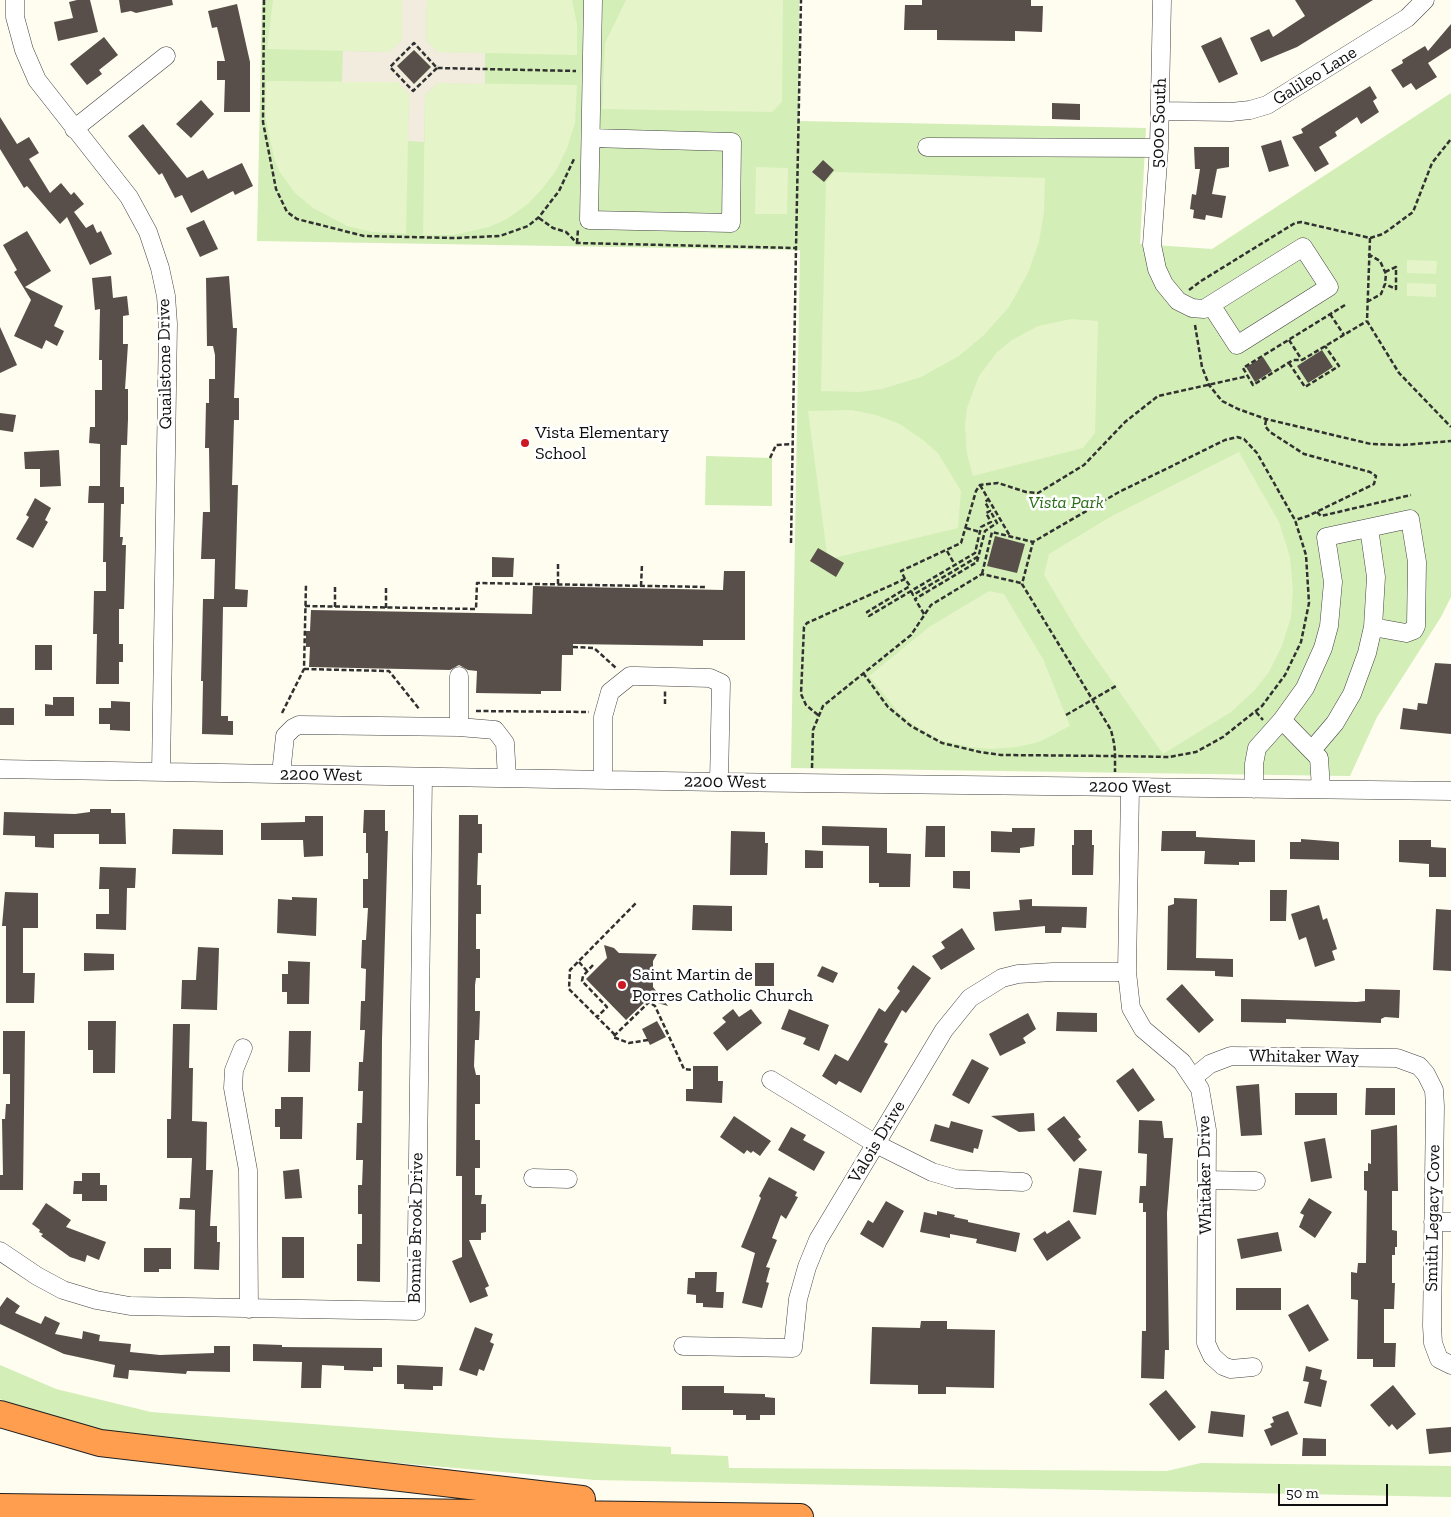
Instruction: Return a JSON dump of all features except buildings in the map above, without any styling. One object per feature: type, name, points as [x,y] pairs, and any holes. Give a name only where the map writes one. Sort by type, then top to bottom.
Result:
[{"type":"highway","points":[[0,1414],[100,1443],[126,1447],[729,1516]]},
{"type":"highway","points":[[0,1507],[800,1517]]},
{"type":"street","name":"Quailstone Drive","points":[[14,0],[15,17],[37,80],[129,197],[148,232],[160,268],[166,296],[168,324],[161,772]]},
{"type":"street","points":[[591,138],[732,142],[731,223],[589,220],[593,0]]},
{"type":"street","name":"5000 South","points":[[1162,0],[1159,148],[1152,245],[1157,269],[1171,294],[1192,308],[1204,309],[1211,305]]},
{"type":"street","name":"Galileo Lane","points":[[1160,111],[1231,112],[1250,110],[1267,105],[1407,18],[1424,0]]},
{"type":"street","points":[[74,129],[166,56]]},
{"type":"street","points":[[927,147],[1159,148]]},
{"type":"street","points":[[1303,247],[1329,287],[1237,345],[1211,305],[1303,247]]},
{"type":"street","points":[[1254,789],[1254,764],[1257,748],[1282,720],[1305,688],[1316,668],[1329,626],[1332,582],[1326,537],[1410,519],[1416,555],[1418,584],[1414,630],[1406,633],[1373,627]]},
{"type":"street","points":[[1312,750],[1335,723],[1352,694],[1367,653],[1373,627],[1376,577],[1369,528]]},
{"type":"street","points":[[459,676],[459,727]]},
{"type":"street","points":[[603,780],[603,717],[610,692],[630,676],[710,678],[721,683],[719,782]]},
{"type":"street","points":[[1282,720],[1319,758],[1321,789]]},
{"type":"street","points":[[281,774],[285,736],[299,725],[459,727],[496,730],[505,743],[507,778]]},
{"type":"street","name":"2200 West","points":[[0,769],[719,782],[1451,791]]},
{"type":"street","name":"Bonnie Brook Drive","points":[[0,1251],[37,1276],[63,1290],[96,1300],[130,1306],[416,1311],[423,776]]},
{"type":"street","name":"Whitaker Drive","points":[[1130,788],[1127,972],[1131,1008],[1136,1019],[1154,1039],[1182,1062],[1194,1077],[1200,1089],[1206,1116],[1205,1322],[1208,1350],[1223,1366],[1231,1369],[1253,1367]]},
{"type":"street","name":"Valois Drive","points":[[683,1346],[794,1348],[798,1299],[807,1267],[818,1240],[944,1030],[970,998],[1002,978],[1018,974],[1127,972]]},
{"type":"street","points":[[242,1048],[234,1070],[233,1088],[248,1170],[249,1309]]},
{"type":"street","name":"Whitaker Way","points":[[1194,1077],[1210,1064],[1231,1056],[1385,1057],[1408,1061],[1419,1066]]},
{"type":"street","name":"Smith Legacy Cove","points":[[1419,1066],[1426,1074],[1434,1090],[1433,1343],[1439,1359],[1451,1365]]},
{"type":"street","points":[[771,1080],[876,1144],[932,1172],[956,1179],[1023,1182]]},
{"type":"street","points":[[533,1178],[568,1179]]},
{"type":"street","points":[[1207,1180],[1256,1181]]},
{"type":"street","points":[[1433,1222],[1451,1222]]},
{"type":"path","points":[[264,0],[263,122],[276,190],[287,212],[297,219],[372,236],[482,238],[500,236],[528,226],[538,217],[559,192],[576,154]]},
{"type":"path","points":[[437,68],[414,43],[390,66],[413,91],[437,68],[580,71]]},
{"type":"path","points":[[1189,292],[1201,280],[1295,223],[1301,222],[1370,238],[1383,234],[1413,212],[1432,163],[1451,139]]},
{"type":"path","points":[[1370,238],[1366,321],[1399,373],[1451,428]]},
{"type":"path","points":[[791,543],[796,248]]},
{"type":"path","points":[[1367,302],[1381,294],[1386,284],[1385,272],[1380,261],[1368,253]]},
{"type":"path","points":[[1385,272],[1396,267],[1396,289],[1386,284]]},
{"type":"path","points":[[1345,305],[1243,368],[1253,385],[1293,360],[1302,360],[1366,321]]},
{"type":"path","points":[[1330,314],[1344,335]]},
{"type":"path","points":[[1195,325],[1201,360],[1209,385],[1222,401],[1266,419],[1371,444],[1403,445],[1451,441]]},
{"type":"path","points":[[1289,340],[1302,360]]},
{"type":"path","points":[[1288,363],[1304,387],[1339,366],[1326,346]]},
{"type":"path","points":[[989,499],[984,502],[990,510],[986,513],[991,522],[981,527],[975,552],[869,616],[867,612],[910,586],[902,571],[947,552],[961,543],[976,491],[980,485],[998,483],[1031,493],[1041,491],[1084,465],[1125,422],[1154,398],[1248,376]]},
{"type":"path","points":[[1266,419],[1265,426],[1270,432],[1304,454],[1370,472],[1376,476],[1374,484],[1317,512],[1295,520]]},
{"type":"path","points":[[812,768],[813,730],[823,706],[863,673],[911,635],[931,605],[982,574],[992,532],[1033,542],[1119,492],[1225,440],[1237,437],[1244,439],[1251,445],[1295,520],[1306,555],[1308,603],[1300,642],[1293,660],[1275,691],[1249,718],[1223,737],[1196,752],[1169,758],[1001,755],[942,743],[927,736],[899,717],[888,707],[863,673]]},
{"type":"path","points":[[770,458],[776,445],[792,444]]},
{"type":"path","points":[[980,485],[1010,536]]},
{"type":"path","points":[[1317,512],[1321,516],[1411,495]]},
{"type":"path","points":[[924,614],[915,599],[977,562],[985,531],[997,523],[992,514],[996,512]]},
{"type":"path","points":[[966,528],[980,532]]},
{"type":"path","points":[[1022,584],[1033,542]]},
{"type":"path","points":[[947,552],[955,565]]},
{"type":"path","points":[[911,591],[914,595],[979,556]]},
{"type":"path","points":[[558,562],[558,584]]},
{"type":"path","points":[[641,586],[642,564]]},
{"type":"path","points":[[982,574],[1022,584],[1093,699],[1113,736],[1115,773]]},
{"type":"path","points":[[818,715],[806,705],[801,694],[804,627],[810,621],[905,578]]},
{"type":"path","points":[[305,606],[476,609],[477,583],[707,587]]},
{"type":"path","points":[[282,713],[304,670],[306,584]]},
{"type":"path","points":[[335,587],[335,607]]},
{"type":"path","points":[[386,588],[386,608]]},
{"type":"path","points":[[573,648],[594,648],[618,669]]},
{"type":"path","points":[[304,670],[389,671],[420,710]]},
{"type":"path","points":[[1066,715],[1116,686]]},
{"type":"path","points":[[476,711],[589,712]]},
{"type":"path","points":[[636,903],[570,970],[569,989],[618,1040],[637,1043],[648,1040]]},
{"type":"path","points":[[579,962],[588,971]]},
{"type":"path","points":[[593,965],[583,976],[582,981],[607,1007],[597,1017]]},
{"type":"path","points":[[615,1035],[649,1002],[654,1006],[684,1069],[693,1070]]},
{"type":"green space","name":"Vista Park","points":[[262,0],[799,0],[799,121],[1146,128],[1140,244],[1212,249],[1451,93],[1451,597],[1441,617],[1377,717],[1350,776],[791,768],[800,250],[257,241]]},
{"type":"green space","points":[[273,0],[402,0],[402,40],[389,52],[267,49]]},
{"type":"green space","points":[[427,0],[572,0],[577,24],[577,55],[438,52],[426,40]]},
{"type":"green space","points":[[626,0],[783,0],[782,102],[772,112],[602,109],[605,43]]},
{"type":"green space","points":[[266,81],[398,82],[409,94],[406,234],[372,232],[347,226],[313,208],[295,193],[279,171],[274,158],[265,115]]},
{"type":"green space","points":[[438,83],[577,85],[575,123],[567,148],[556,171],[542,189],[528,204],[507,219],[489,227],[454,235],[423,235],[425,95]]},
{"type":"green space","points":[[756,167],[788,168],[787,214],[755,214]]},
{"type":"green space","points":[[834,172],[1045,178],[1044,212],[1039,242],[1028,273],[1009,307],[984,335],[959,356],[921,377],[882,389],[860,392],[821,391],[826,182]]},
{"type":"green space","points":[[1407,260],[1437,261],[1436,274],[1407,273]]},
{"type":"green space","points":[[1407,283],[1436,284],[1436,297],[1407,296]]},
{"type":"green space","points":[[1071,319],[1098,321],[1095,433],[1083,448],[973,476],[967,454],[965,425],[967,408],[979,376],[997,352],[1012,340],[1038,326]]},
{"type":"green space","points":[[852,410],[876,415],[900,424],[938,453],[961,491],[958,528],[834,558],[827,554],[808,411]]},
{"type":"green space","points":[[1239,452],[1279,522],[1290,557],[1293,590],[1291,617],[1282,646],[1269,672],[1255,690],[1231,712],[1163,754],[1081,637],[1044,575],[1049,554],[1110,517]]},
{"type":"green space","points":[[706,456],[772,458],[772,506],[705,505]]},
{"type":"green space","points":[[989,591],[1004,594],[1043,659],[1070,726],[1039,742],[1017,747],[991,749],[970,747],[940,740],[915,726],[898,712],[869,676],[929,627]]},
{"type":"green space","points":[[0,1365],[56,1389],[151,1412],[500,1438],[671,1447],[671,1454],[728,1456],[729,1468],[1167,1471],[1201,1463],[1451,1466],[1451,1497],[595,1480],[153,1442],[18,1407],[0,1399]]},
{"type":"shaded area","points":[[402,0],[427,0],[426,40],[438,52],[485,53],[485,84],[438,83],[425,95],[424,142],[408,141],[409,94],[398,82],[342,82],[343,51],[389,52],[402,40]],"holes":[[[414,50],[431,67],[414,84],[397,66]]]},
{"type":"place","name":"Vista Elementary School","points":[[525,443]]},
{"type":"place","name":"Saint Martin de Porres Catholic Church","points":[[622,985]]}]
